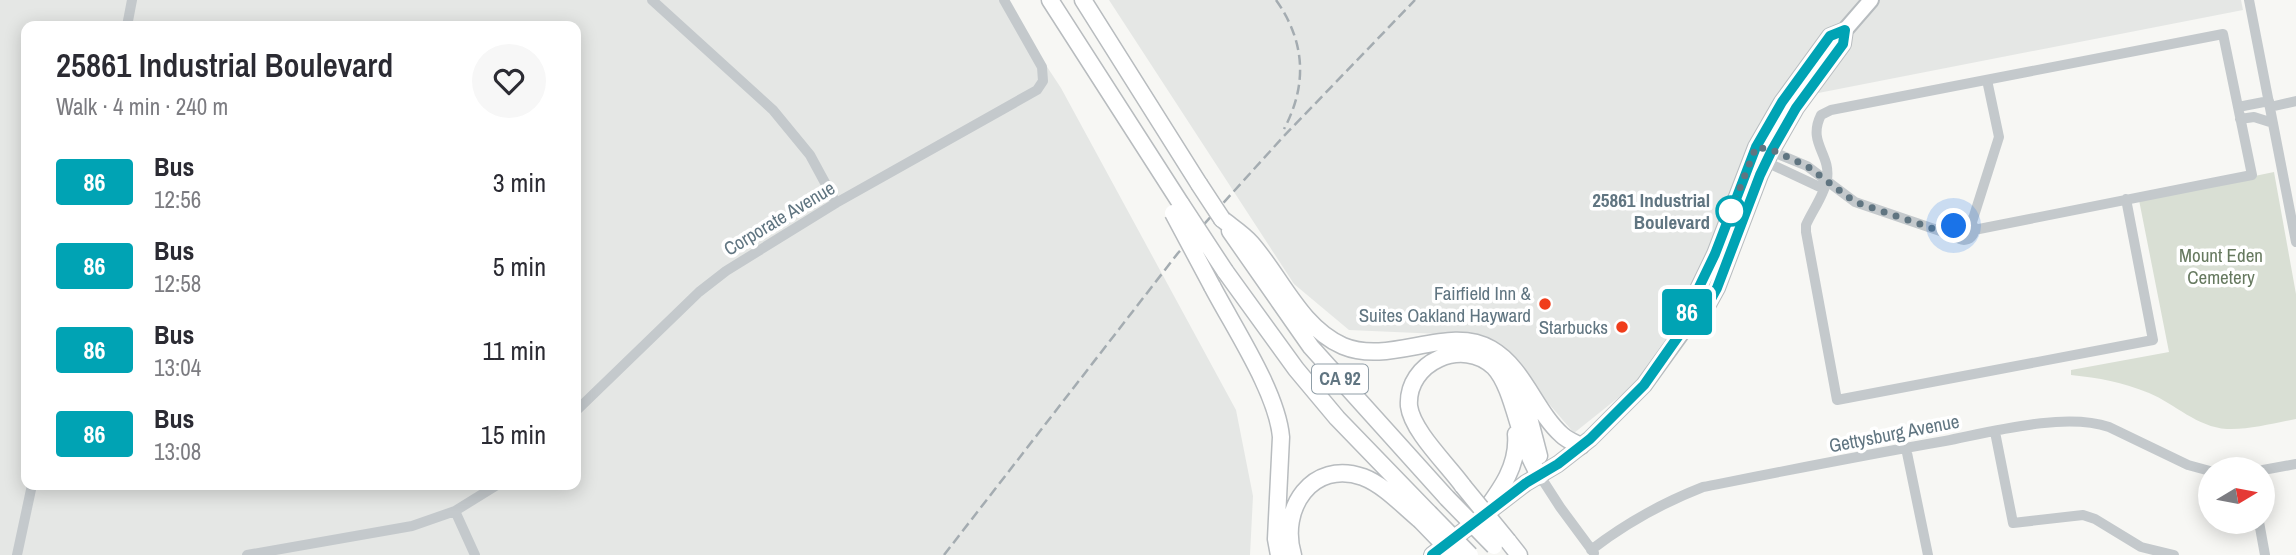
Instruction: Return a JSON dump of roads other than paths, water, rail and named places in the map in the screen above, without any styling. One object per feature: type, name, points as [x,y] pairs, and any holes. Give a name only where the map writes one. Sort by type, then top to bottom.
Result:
[{"type":"highway","name":"CA 92","points":[[1049,0],[1155,164],[1177,209],[1296,369],[1424,516],[1470,555]]},
{"type":"highway","name":"CA 92","points":[[1083,0],[1199,184],[1222,219],[1247,247],[1311,347],[1447,498],[1501,547]]},
{"type":"highway","points":[[1177,209],[1212,286],[1270,395],[1280,420],[1276,539],[1279,555]]},
{"type":"highway","points":[[1247,247],[1320,331],[1355,350],[1375,353],[1447,342],[1471,342],[1491,349],[1527,385],[1563,435],[1581,446]]},
{"type":"highway","points":[[1519,555],[1501,547],[1463,486],[1414,420],[1409,406],[1413,381],[1422,370],[1436,359],[1456,354],[1484,360],[1500,374],[1530,462],[1540,476]]},
{"type":"highway","points":[[1519,378],[1539,458],[1540,476]]},
{"type":"highway","points":[[1479,519],[1500,489],[1515,460],[1517,446],[1514,414]]},
{"type":"highway","points":[[1293,555],[1289,533],[1295,505],[1319,479],[1334,473],[1350,474],[1372,481],[1424,516],[1454,555]]},
{"type":"main road","points":[[1682,331],[1687,312],[1715,254],[1756,147],[1782,102],[1830,36],[1845,30],[1871,0]]},
{"type":"main road","points":[[1432,555],[1526,483],[1581,446],[1640,388],[1682,331],[1700,319],[1717,288],[1769,156],[1796,108],[1843,44],[1845,30]]},
{"type":"street","points":[[128,21],[132,0]]},
{"type":"street","points":[[652,0],[773,110],[810,155],[836,203]]},
{"type":"street","name":"Corporate Avenue","points":[[581,406],[699,292],[726,271],[836,203],[1030,94],[1043,80],[1042,67],[1004,0]]},
{"type":"street","points":[[2249,0],[2296,243]]},
{"type":"street","points":[[1756,147],[1792,174],[1825,185],[1855,202],[1946,233],[1954,232],[1954,226],[1959,220],[1973,226],[2252,175],[2223,34],[1831,110],[1821,116],[1816,134],[1819,150],[1826,162],[1825,185],[1806,225],[1806,232],[1837,400],[2153,340],[2126,200]]},
{"type":"street","points":[[1973,226],[1999,137],[1987,80]]},
{"type":"street","points":[[2238,107],[2296,101]]},
{"type":"street","points":[[2240,119],[2254,117],[2273,123]]},
{"type":"street","points":[[1769,156],[1802,164],[1815,161],[1819,150]]},
{"type":"street","points":[[1792,174],[1802,164]]},
{"type":"street","points":[[1802,164],[1825,185]]},
{"type":"street","name":"Gettysburg Avenue","points":[[1594,552],[1641,515],[1703,487],[2065,421],[2097,423],[2120,431],[2198,468]]},
{"type":"street","points":[[1995,432],[2013,523],[2083,515],[2095,519],[2141,547],[2174,555]]},
{"type":"street","points":[[1906,448],[1928,555]]},
{"type":"street","points":[[2275,468],[2296,464]]},
{"type":"street","points":[[1540,476],[1560,508],[1594,552]]},
{"type":"street","points":[[17,555],[31,490]]},
{"type":"street","points":[[247,555],[412,526],[455,511],[489,490]]},
{"type":"street","points":[[455,511],[475,555]]},
{"type":"street","points":[[2261,534],[2265,555]]},
{"type":"railway","points":[[1276,0],[1293,31],[1300,63],[1297,96],[1284,129]]},
{"type":"railway","points":[[944,555],[1178,253],[1283,137],[1415,0]]},
{"type":"place","name":"25861 Industrial Boulevard","points":[[1731,211]]},
{"type":"place","name":"Fairfield Inn & Suites Oakland Hayward","points":[[1545,304]]},
{"type":"place","name":"Starbucks","points":[[1622,327]]},
{"type":"park label","name":"Mount Eden Cemetery","points":[[2221,266]]}]
